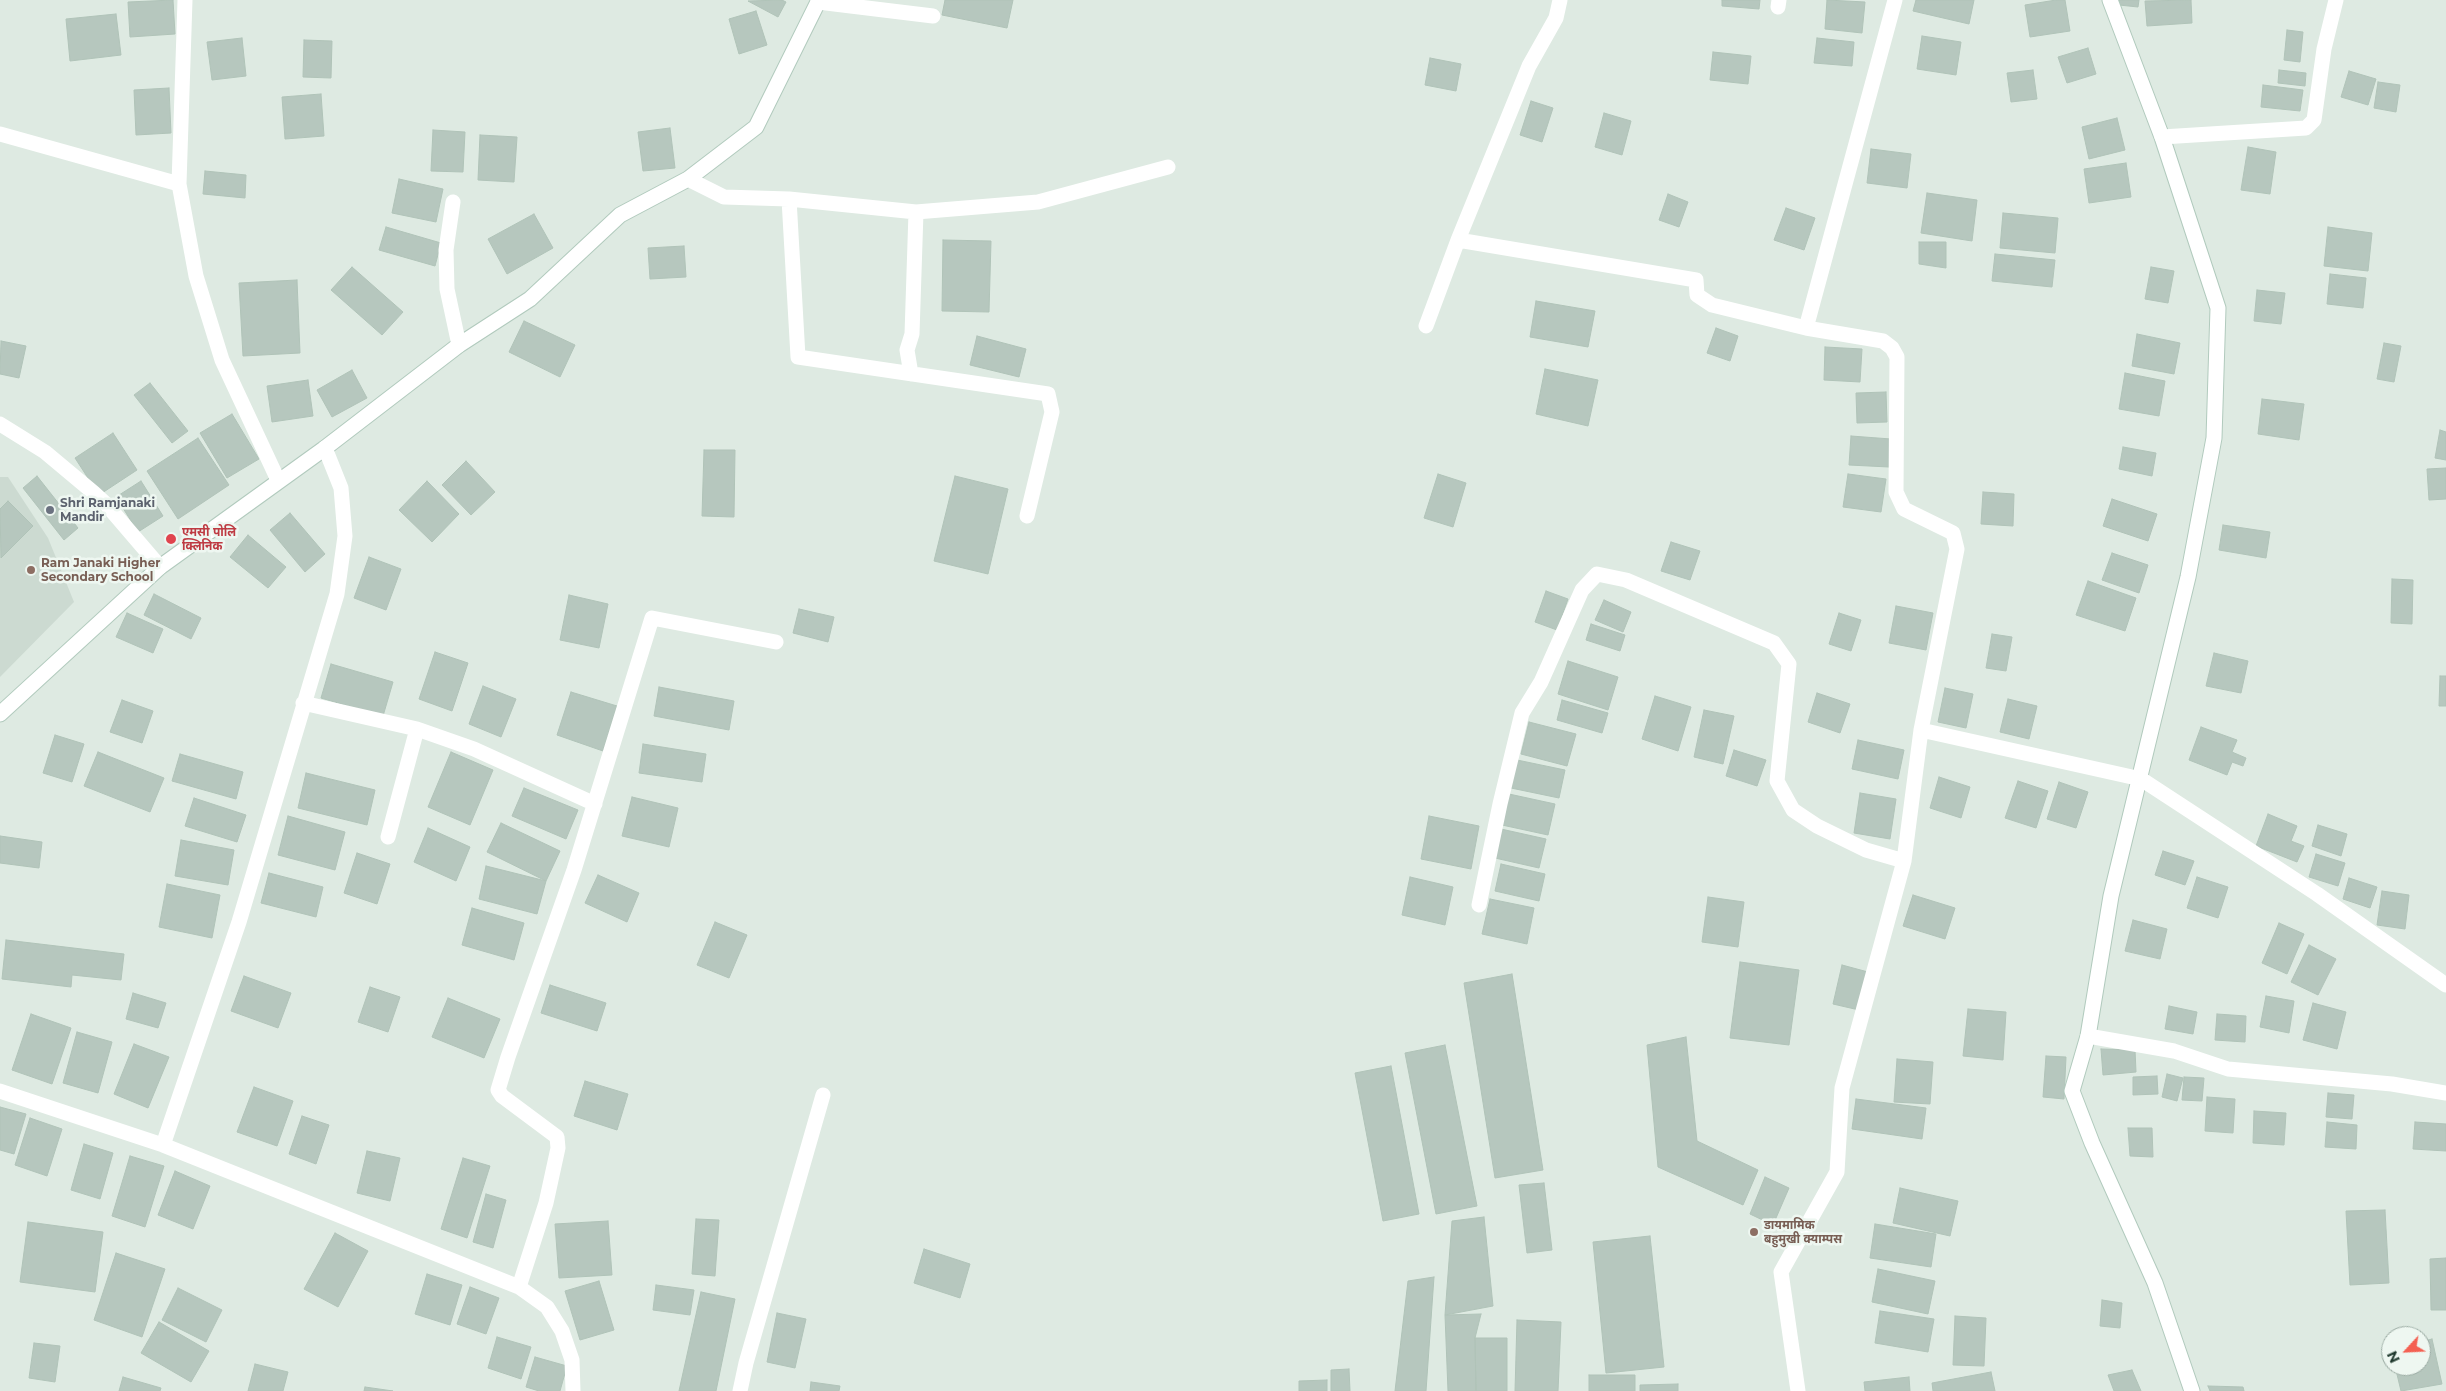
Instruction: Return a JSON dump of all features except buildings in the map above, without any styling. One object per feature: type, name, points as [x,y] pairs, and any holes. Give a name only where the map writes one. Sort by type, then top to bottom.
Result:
[{"type":"street","points":[[184,0],[178,184],[196,276],[222,360],[278,480]]},
{"type":"street","points":[[1426,326],[1458,240],[1529,66],[1556,18],[1560,0]]},
{"type":"street","points":[[1806,328],[1895,0]]},
{"type":"street","points":[[2110,0],[2162,136],[2218,308],[2214,438],[2188,577],[2111,896],[2088,1036],[2072,1091],[2092,1143],[2155,1283],[2192,1391]]},
{"type":"street","points":[[2162,136],[2306,128],[2314,120],[2324,49],[2336,0]]},
{"type":"street","points":[[0,714],[160,567],[278,480],[325,448],[459,345],[530,299],[620,215],[688,179],[756,127],[818,1],[933,16]]},
{"type":"street","points":[[0,134],[178,184]]},
{"type":"street","points":[[688,179],[724,197],[789,199],[916,212],[1038,202],[1168,167]]},
{"type":"street","points":[[789,199],[798,357],[1048,394],[1052,412],[1027,516]]},
{"type":"street","points":[[453,202],[446,250],[447,289],[459,345]]},
{"type":"street","points":[[912,374],[907,350],[912,334],[916,212]]},
{"type":"street","points":[[1458,240],[1696,280],[1697,295],[1712,305],[1806,328],[1882,341],[1892,348],[1897,358],[1896,492],[1904,509],[1954,532],[1957,549],[1921,730],[1904,861],[1842,1088],[1837,1172],[1781,1272],[1798,1391]]},
{"type":"street","points":[[0,424],[45,452],[106,504],[160,567]]},
{"type":"street","points":[[163,1146],[239,922],[336,594],[345,536],[341,488],[325,448]]},
{"type":"street","points":[[1480,905],[1500,804],[1522,713],[1541,682],[1582,590],[1597,574],[1626,580],[1774,643],[1789,664],[1777,781],[1793,810],[1817,826],[1866,850],[1904,861]]},
{"type":"street","points":[[519,1287],[546,1203],[558,1148],[557,1137],[502,1096],[498,1090],[574,870],[652,618],[776,642]]},
{"type":"street","points":[[303,703],[417,729],[474,749],[595,804]]},
{"type":"street","points":[[388,837],[417,729]]},
{"type":"street","points":[[1921,730],[2141,778],[2317,894],[2446,985]]},
{"type":"street","points":[[2088,1036],[2174,1051],[2228,1069],[2392,1084],[2446,1094]]},
{"type":"street","points":[[0,1092],[163,1146],[519,1287],[547,1307],[562,1331],[572,1360],[573,1391]]},
{"type":"street","points":[[740,1391],[746,1363],[822,1095]]},
{"type":"shaded area","name":"Ram Janaki Higher Secondary School","points":[[0,477],[8,477],[48,538],[74,602],[0,677]]},
{"type":"place","name":"Shri Ramjanaki Mandir","points":[[50,510]]},
{"type":"place","name":"एमसी पोलि क्लिनिक","points":[[171,539]]},
{"type":"place","name":"Ram Janaki Higher Secondary School","points":[[31,570]]},
{"type":"place","name":"डायमामिक बहुमुखी क्याम्पस","points":[[1754,1232]]}]
